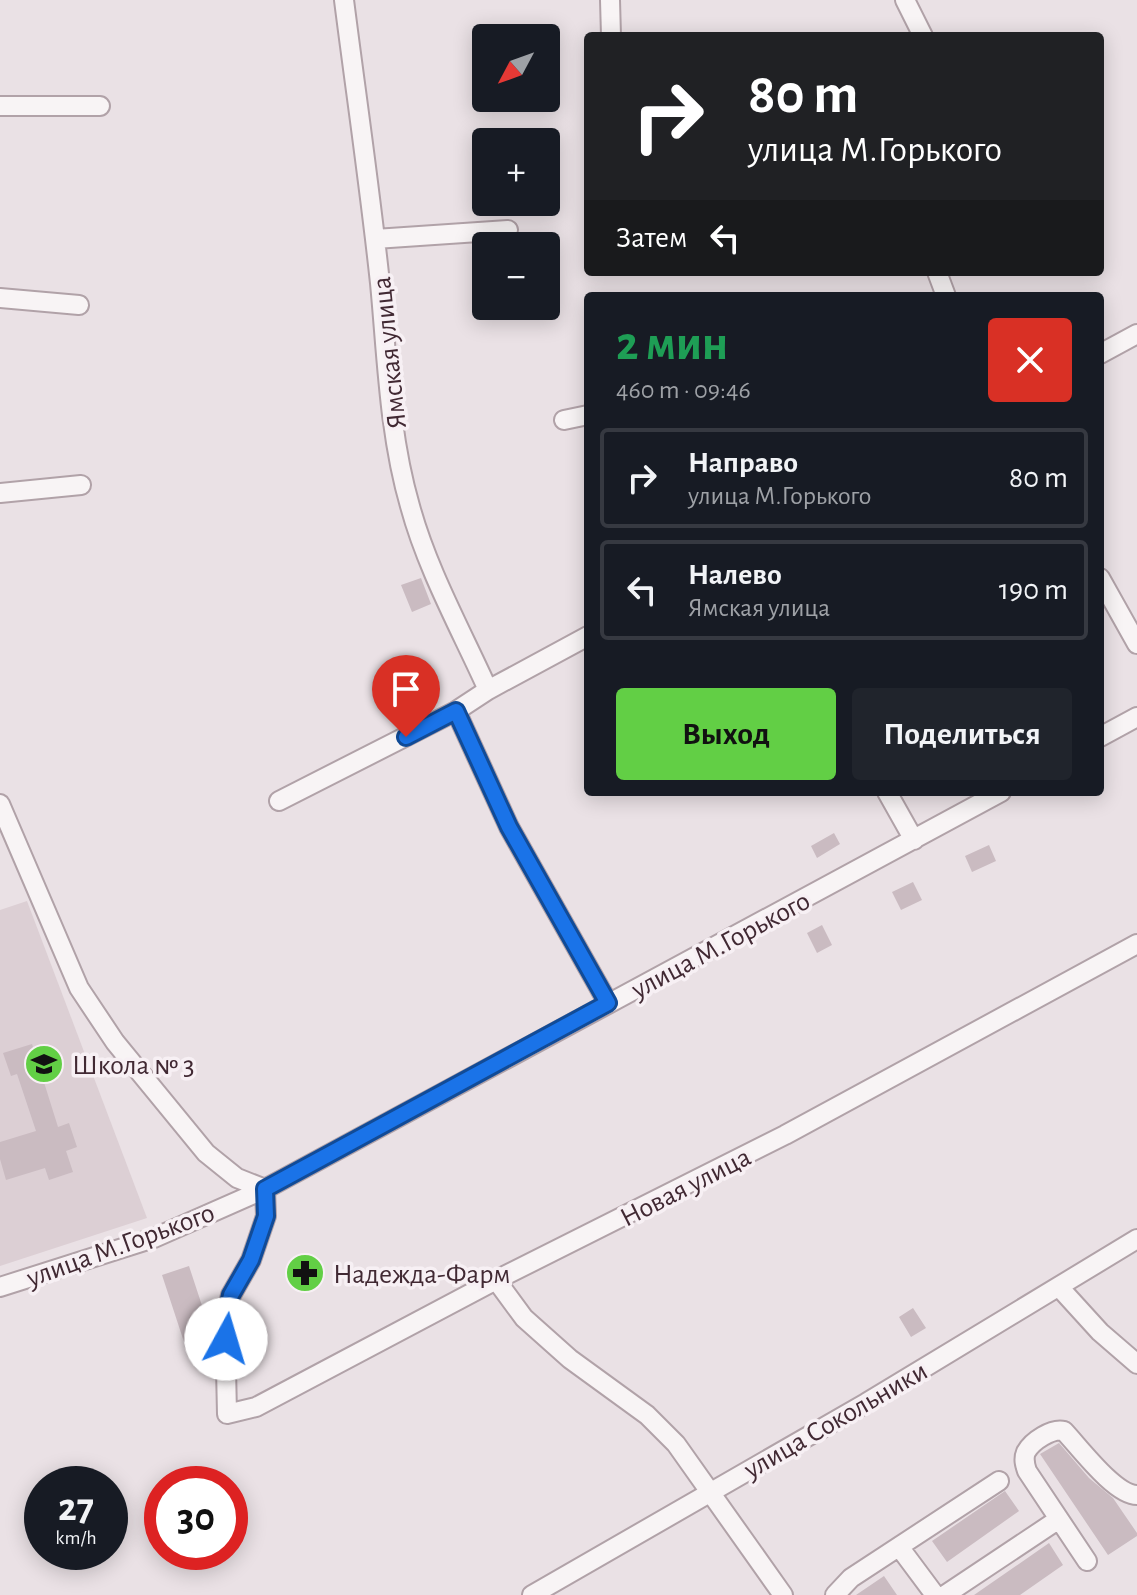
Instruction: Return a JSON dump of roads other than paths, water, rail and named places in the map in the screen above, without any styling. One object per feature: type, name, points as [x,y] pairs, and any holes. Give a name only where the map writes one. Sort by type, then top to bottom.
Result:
[{"type":"street","name":"Ямская улица","points":[[344,0],[394,418],[410,507],[488,690]]},
{"type":"street","points":[[610,0],[611,32]]},
{"type":"street","points":[[905,0],[921,32]]},
{"type":"street","points":[[0,106],[100,106]]},
{"type":"street","points":[[375,239],[508,230]]},
{"type":"street","points":[[0,298],[79,305]]},
{"type":"street","points":[[1104,352],[1137,334]]},
{"type":"street","points":[[564,420],[584,416]]},
{"type":"street","points":[[0,493],[81,485]]},
{"type":"street","points":[[1104,585],[1137,644]]},
{"type":"street","points":[[279,801],[456,711],[488,690],[584,638]]},
{"type":"street","points":[[456,711],[509,827],[608,1003]]},
{"type":"street","points":[[1104,735],[1137,717]]},
{"type":"street","points":[[889,796],[914,840]]},
{"type":"street","name":"улица М.Горького","points":[[0,1287],[154,1238],[265,1189],[994,796]]},
{"type":"street","points":[[0,804],[79,988],[115,1042],[206,1153],[237,1178],[265,1189]]},
{"type":"street","name":"Новая улица","points":[[265,1189],[266,1216],[251,1260],[231,1295],[225,1322],[227,1414],[256,1407],[496,1280],[785,1135],[1137,944]]},
{"type":"street","name":"улица Сокольники","points":[[532,1595],[866,1403],[1137,1239]]},
{"type":"street","points":[[496,1280],[524,1318],[570,1359],[647,1415],[666,1434],[711,1490],[783,1595]]},
{"type":"street","points":[[1059,1287],[1100,1332],[1137,1364]]},
{"type":"street","points":[[1087,1561],[1027,1471],[1024,1460],[1027,1451],[1034,1443],[1059,1429],[1064,1431],[1117,1487],[1128,1495],[1137,1495]]},
{"type":"street","points":[[835,1595],[851,1578],[999,1481]]},
{"type":"street","points":[[945,1595],[1059,1519]]},
{"type":"street","points":[[900,1548],[935,1595]]},
{"type":"place","name":"Школа № 3","points":[[44,1064]]},
{"type":"place","name":"Надежда-Фарм","points":[[305,1273]]}]
